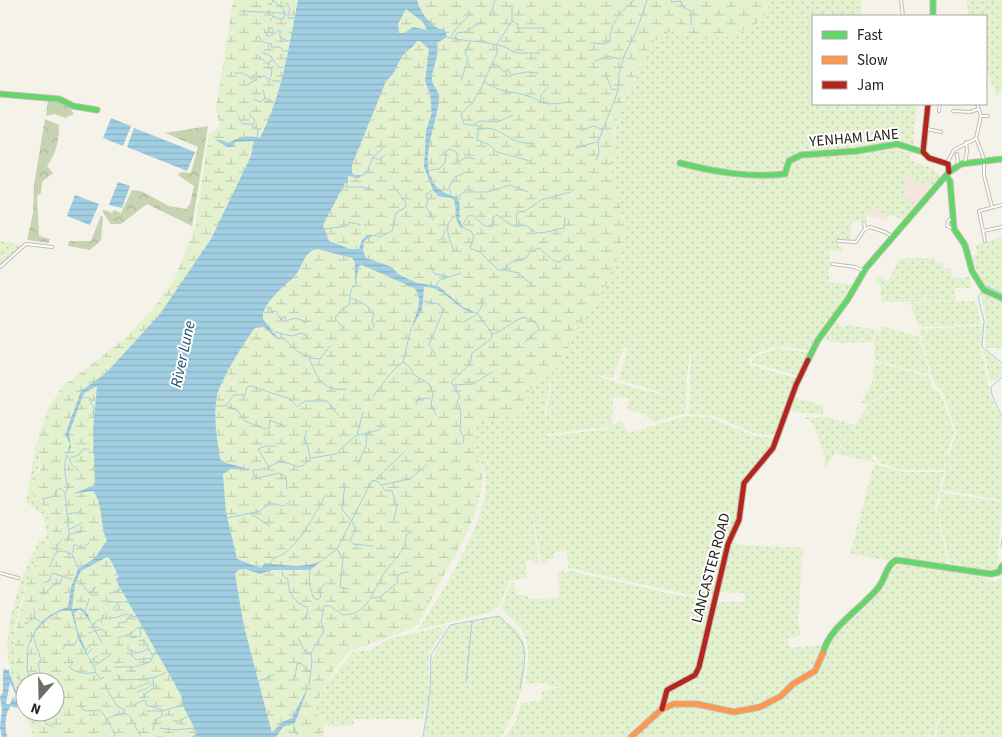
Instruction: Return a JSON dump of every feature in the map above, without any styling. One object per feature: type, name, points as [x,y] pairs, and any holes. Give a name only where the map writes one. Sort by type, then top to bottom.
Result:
[{"type":"street","points":[[901,0],[902,15]]},
{"type":"street","points":[[933,15],[934,0]]},
{"type":"street","points":[[0,94],[59,99],[73,106],[97,110]]},
{"type":"street","points":[[928,105],[923,152],[929,158],[947,163]]},
{"type":"street","points":[[939,111],[940,105]]},
{"type":"street","points":[[977,105],[981,116],[976,138],[984,163],[992,207]]},
{"type":"street","points":[[953,111],[970,112],[979,109]]},
{"type":"street","points":[[981,116],[988,116]]},
{"type":"street","points":[[926,129],[941,132]]},
{"type":"street","points":[[975,139],[966,142],[952,152],[947,163],[952,218],[954,229],[965,245],[972,271],[983,288],[1002,298]]},
{"type":"street","points":[[965,163],[968,151],[966,142]]},
{"type":"street","name":"YENHAM LANE","points":[[680,163],[724,174],[761,178],[785,174],[789,161],[802,155],[857,151],[902,143],[923,152]]},
{"type":"street","points":[[957,154],[958,165],[984,163],[1002,159]]},
{"type":"street","name":"LANCASTER ROAD","points":[[631,737],[662,709],[666,691],[695,675],[699,667],[728,544],[739,520],[744,483],[769,454],[796,385],[818,340],[848,299],[864,271],[947,174],[958,165]]},
{"type":"street","points":[[985,241],[978,212],[1002,205]]},
{"type":"street","points":[[841,245],[839,241],[858,241],[865,229],[864,223]]},
{"type":"street","points":[[983,231],[1002,227]]},
{"type":"street","points":[[865,229],[877,229],[893,237]]},
{"type":"street","points":[[0,267],[26,244],[52,247]]},
{"type":"street","points":[[832,264],[856,267],[864,271]]},
{"type":"street","points":[[662,709],[674,704],[688,703],[734,712],[760,707],[781,696],[793,684],[815,671],[820,664],[826,640],[869,598],[882,583],[888,565],[896,560],[991,574],[999,572],[1002,566]]},
{"type":"street","points":[[0,573],[18,578]]},
{"type":"shaded area","points":[[902,175],[934,188],[904,221],[890,214],[886,220],[867,216]]},
{"type":"green space","points":[[233,0],[322,0],[205,280],[224,737],[40,737],[35,722],[65,722],[65,672],[17,672],[14,639],[27,581],[51,539],[53,523],[47,508],[39,503],[33,495],[32,478],[40,471],[41,464],[36,444],[49,407],[62,387],[123,340],[152,310],[174,280],[195,228],[209,134],[220,126],[216,108]]},
{"type":"green space","points":[[351,0],[770,0],[765,17],[760,22],[731,36],[702,39],[672,30],[654,41],[619,111],[615,129],[611,163],[614,187],[626,237],[605,288],[573,334],[559,367],[554,372],[547,369],[529,391],[524,412],[477,422],[473,441],[481,467],[482,483],[476,511],[465,537],[418,624],[354,650],[342,659],[314,708],[317,716],[325,717],[323,737],[237,737],[212,615],[214,310]]},
{"type":"green space","points":[[770,0],[861,0],[862,15],[812,15],[812,105],[917,105],[913,145],[897,142],[854,150],[799,154],[787,161],[784,173],[744,174],[679,161],[681,166],[707,173],[745,179],[771,178],[785,176],[791,163],[809,156],[841,155],[894,147],[906,153],[909,147],[914,149],[909,160],[932,168],[942,178],[934,188],[905,176],[904,195],[917,206],[904,221],[890,214],[888,216],[874,208],[867,216],[866,222],[852,221],[850,241],[837,239],[839,246],[842,247],[842,252],[830,250],[829,282],[855,285],[812,351],[778,347],[765,350],[748,359],[750,365],[796,378],[774,436],[754,433],[714,416],[689,414],[691,351],[687,372],[686,413],[653,422],[644,414],[627,410],[629,398],[613,397],[612,425],[621,421],[629,433],[685,416],[708,417],[755,436],[774,438],[766,457],[751,470],[740,488],[737,525],[728,538],[713,596],[691,595],[568,568],[567,551],[554,552],[554,558],[548,559],[548,564],[541,562],[532,509],[539,563],[533,564],[533,560],[526,560],[527,578],[510,580],[500,605],[491,612],[418,630],[461,558],[479,518],[486,483],[483,467],[472,441],[477,422],[524,412],[529,391],[547,369],[559,367],[573,334],[607,283],[619,202],[614,187],[611,163],[619,111],[654,41],[672,30],[702,39],[731,36],[760,22],[765,17]],"holes":[[[624,347],[628,348],[619,379],[673,397],[631,387],[594,375],[613,378]],[[552,377],[546,418],[547,434],[611,427],[610,429],[547,436],[545,409]]]},
{"type":"green space","points":[[967,0],[1002,0],[1002,89],[997,97],[987,74],[987,15],[968,15]]},
{"type":"green space","points":[[48,99],[67,104],[74,114],[65,118],[54,114],[46,116]]},
{"type":"green space","points":[[45,119],[59,125],[56,147],[53,157],[47,166],[53,173],[42,182],[41,193],[37,196],[39,236],[50,239],[49,243],[27,240],[33,213],[34,185]]},
{"type":"green space","points":[[208,126],[192,226],[147,204],[121,224],[111,224],[102,211],[112,213],[114,210],[121,213],[132,190],[141,191],[169,206],[186,209],[190,204],[194,186],[178,175],[181,172],[191,173],[198,147],[165,133]]},
{"type":"green space","points":[[101,215],[103,218],[101,240],[90,250],[68,246],[69,241],[91,241]]},
{"type":"green space","points":[[1002,237],[1002,296],[984,287],[971,256],[977,254],[976,245]]},
{"type":"green space","points":[[0,241],[23,245],[0,266]]},
{"type":"green space","points":[[899,258],[935,258],[936,264],[943,263],[944,268],[951,268],[952,278],[970,277],[971,288],[955,288],[956,301],[926,302],[928,286],[925,302],[881,302],[881,288],[875,281],[879,276],[886,281],[889,280]]},
{"type":"green space","points":[[983,291],[1002,300],[1002,348],[985,348],[986,317],[981,296]]},
{"type":"green space","points":[[976,301],[981,325],[919,327],[910,303]]},
{"type":"green space","points":[[836,321],[845,328],[847,325],[875,329],[872,342],[842,343],[824,340]]},
{"type":"green space","points":[[882,326],[920,337],[924,353],[910,349],[925,354],[929,375],[874,360],[875,330],[881,332]]},
{"type":"green space","points":[[983,326],[981,348],[991,398],[1001,416],[1002,500],[941,490],[945,478],[945,470],[903,470],[882,464],[874,454],[872,459],[877,463],[836,454],[868,405],[890,390],[911,392],[890,389],[866,405],[861,402],[873,381],[874,361],[929,377],[933,389],[940,393],[951,421],[954,434],[947,452],[948,457],[956,433],[943,392],[937,387],[932,377],[919,329]]},
{"type":"green space","points":[[778,348],[811,353],[799,376],[752,363],[753,357]]},
{"type":"green space","points":[[983,350],[1002,364],[1002,375],[990,382]]},
{"type":"green space","points":[[793,397],[825,406],[822,415],[791,411],[792,406],[790,406]]},
{"type":"green space","points":[[821,416],[855,425],[824,469],[825,458],[814,424],[804,417],[817,418]]},
{"type":"green space","points":[[36,444],[40,462],[38,470],[32,478],[33,496],[46,508],[52,519],[52,524],[47,545],[31,573],[19,609],[14,640],[18,672],[15,672],[15,688],[9,664],[8,649],[11,616],[20,583],[27,567],[40,539],[42,541],[47,534],[43,515],[26,502]]},
{"type":"green space","points":[[874,464],[904,472],[944,472],[935,509],[938,519],[936,511],[940,501],[940,492],[1002,502],[997,570],[990,571],[949,563],[939,523],[947,564],[893,558],[891,561],[850,554]]},
{"type":"green space","points":[[731,542],[742,545],[803,548],[798,619],[801,635],[787,639],[790,648],[821,645],[816,668],[795,679],[774,696],[750,707],[732,709],[687,702],[665,706],[666,692],[688,683],[698,673],[715,602],[745,602],[744,593],[717,592]]},
{"type":"green space","points":[[908,563],[982,575],[994,582],[1002,576],[1002,737],[936,737],[941,707],[934,737],[635,737],[657,715],[677,705],[700,706],[738,712],[752,711],[770,705],[792,686],[819,670],[826,644],[832,636],[870,603],[894,564]]},
{"type":"green space","points":[[571,571],[672,594],[712,600],[695,672],[687,680],[664,689],[660,707],[627,737],[506,737],[515,723],[521,703],[541,700],[542,691],[562,687],[548,687],[547,683],[525,684],[528,657],[526,637],[521,628],[502,607],[511,583],[514,583],[518,595],[526,595],[529,599],[559,598],[558,572]]},
{"type":"green space","points":[[499,616],[520,634],[525,648],[524,675],[521,689],[512,716],[501,737],[424,737],[428,698],[423,719],[354,719],[353,726],[323,726],[325,717],[317,716],[314,708],[328,682],[353,652],[370,650],[389,639],[447,625],[429,655],[428,693],[433,656],[450,626]]},
{"type":"green space","points":[[28,722],[34,722],[40,737],[34,737]]},
{"type":"water","name":"River Lune","points":[[298,0],[417,0],[422,13],[428,20],[439,29],[444,29],[447,37],[437,43],[437,56],[432,77],[439,98],[429,145],[428,169],[431,180],[438,188],[458,199],[460,206],[459,219],[464,228],[460,227],[458,223],[453,198],[438,196],[433,190],[424,167],[426,131],[432,112],[430,94],[425,81],[429,49],[420,41],[417,41],[405,53],[390,78],[386,81],[352,165],[354,175],[362,175],[359,178],[348,176],[348,183],[345,183],[323,225],[329,241],[350,249],[359,249],[362,240],[367,235],[374,235],[364,241],[363,250],[366,258],[392,267],[398,274],[417,283],[438,286],[463,307],[477,313],[463,308],[439,291],[424,287],[422,310],[411,329],[419,303],[419,298],[414,288],[362,265],[359,266],[355,285],[355,262],[352,258],[317,249],[309,253],[296,275],[270,301],[264,312],[264,320],[272,332],[285,340],[276,338],[264,327],[255,328],[233,361],[219,389],[215,419],[220,459],[226,463],[253,470],[231,469],[223,474],[226,512],[237,559],[261,568],[265,563],[303,566],[324,559],[310,570],[272,570],[260,574],[245,569],[238,570],[235,574],[244,627],[272,733],[282,722],[292,718],[309,685],[295,723],[283,727],[276,737],[192,737],[197,733],[183,706],[181,695],[118,584],[116,579],[119,577],[110,559],[107,557],[81,571],[75,584],[72,609],[81,608],[88,614],[91,623],[80,609],[74,613],[77,629],[89,658],[80,643],[71,611],[67,610],[57,613],[40,626],[28,647],[34,633],[47,617],[68,607],[71,587],[78,569],[95,558],[107,540],[99,502],[93,491],[72,494],[95,485],[93,430],[97,386],[84,393],[69,433],[71,447],[67,455],[70,443],[65,435],[81,391],[106,373],[160,314],[211,239],[251,156],[254,141],[235,142],[233,147],[227,147],[215,139],[230,143],[244,137],[260,138],[268,122],[279,88]],"holes":[[[406,9],[423,22],[427,30],[413,27],[404,33],[399,33],[398,24]]]},
{"type":"water","points":[[111,118],[131,126],[123,146],[103,138]]},
{"type":"water","points":[[134,128],[195,152],[187,171],[127,147]]},
{"type":"water","points":[[118,182],[130,186],[122,208],[109,205]]},
{"type":"water","points":[[75,195],[99,204],[90,225],[67,216]]},
{"type":"water","points":[[8,668],[15,693],[10,682],[6,704],[10,704],[13,697],[15,707],[11,706],[7,713],[7,737],[2,737],[0,728],[2,709],[0,697],[3,692],[3,672],[4,669],[8,670]]},
{"type":"waterway","points":[[268,3],[271,5],[273,0]]},
{"type":"waterway","points":[[271,20],[273,16],[279,19],[284,18],[284,10],[273,0]]},
{"type":"waterway","points":[[490,16],[495,0]]},
{"type":"waterway","points":[[591,43],[604,44],[610,41],[614,23],[625,8],[634,0]]},
{"type":"waterway","points":[[596,160],[599,153],[598,142],[618,91],[619,73],[625,54],[637,30],[647,0]]},
{"type":"waterway","points":[[672,0],[671,2],[681,1],[683,7],[691,11],[691,25]]},
{"type":"waterway","points":[[287,3],[290,9],[288,15]]},
{"type":"waterway","points":[[497,44],[512,21],[512,5]]},
{"type":"waterway","points":[[240,11],[285,13],[289,18],[295,18]]},
{"type":"waterway","points":[[451,37],[471,13]]},
{"type":"waterway","points":[[512,21],[518,24],[517,28],[543,28]]},
{"type":"waterway","points":[[454,39],[457,33],[465,32],[481,22]]},
{"type":"waterway","points":[[268,27],[273,29],[273,32]]},
{"type":"waterway","points":[[264,29],[268,37],[280,30],[280,37],[287,41],[292,40]]},
{"type":"waterway","points":[[258,36],[263,42],[272,44],[271,47],[280,47],[284,52],[286,50],[288,52]]},
{"type":"waterway","points":[[447,37],[496,45],[497,53],[482,86],[473,102],[461,114],[464,124],[479,126],[477,140],[488,144],[497,152],[530,161]]},
{"type":"waterway","points":[[461,81],[468,59],[465,53],[470,42]]},
{"type":"waterway","points":[[497,45],[516,53],[540,53]]},
{"type":"waterway","points":[[262,52],[272,57],[272,60]]},
{"type":"waterway","points":[[258,55],[267,64],[273,60],[280,68],[284,66]]},
{"type":"waterway","points":[[595,61],[608,56],[619,59],[624,57]]},
{"type":"waterway","points":[[492,64],[498,65],[504,72],[508,69],[511,75],[527,72],[538,73]]},
{"type":"waterway","points":[[264,67],[272,69],[271,77]]},
{"type":"waterway","points":[[235,73],[243,73],[252,79],[254,77],[256,81],[257,78],[264,76],[273,81],[280,81]]},
{"type":"waterway","points":[[606,75],[612,90],[617,89]]},
{"type":"waterway","points":[[248,85],[255,80]]},
{"type":"waterway","points":[[484,82],[499,89],[525,95],[545,103],[562,103]]},
{"type":"waterway","points":[[540,102],[541,95],[548,87]]},
{"type":"waterway","points":[[263,90],[265,98]]},
{"type":"waterway","points":[[253,99],[260,102],[266,98],[266,102],[271,100],[273,103]]},
{"type":"waterway","points":[[250,113],[250,116],[255,120],[252,126],[258,129],[257,138]]},
{"type":"waterway","points":[[474,124],[480,121],[497,122],[513,115]]},
{"type":"waterway","points":[[238,116],[243,124],[252,124]]},
{"type":"waterway","points":[[581,131],[593,126],[603,130]]},
{"type":"waterway","points":[[480,129],[493,129],[516,141],[534,144]]},
{"type":"waterway","points":[[576,148],[596,142]]},
{"type":"waterway","points":[[362,175],[367,172],[373,157],[383,148]]},
{"type":"waterway","points":[[429,170],[439,169],[445,163],[446,151],[450,149],[457,153],[458,162],[467,157],[475,159]]},
{"type":"waterway","points":[[373,157],[378,160],[385,155]]},
{"type":"waterway","points":[[451,194],[449,187],[455,177],[464,173]]},
{"type":"waterway","points":[[347,183],[346,187],[363,187],[373,190]]},
{"type":"waterway","points":[[456,198],[464,192],[487,192],[510,185],[528,192]]},
{"type":"waterway","points":[[374,235],[380,237],[392,231],[396,213],[406,207],[406,203],[396,189]]},
{"type":"waterway","points":[[433,190],[426,194],[428,200],[426,206],[433,220]]},
{"type":"waterway","points":[[517,225],[516,215],[518,211],[524,212],[541,200],[570,192]]},
{"type":"waterway","points":[[463,224],[468,216],[472,215],[485,226],[492,227],[493,217],[497,215],[517,227],[524,225],[539,233],[564,228],[565,218]]},
{"type":"waterway","points":[[454,217],[448,224],[447,229],[454,252]]},
{"type":"waterway","points":[[325,229],[347,226],[349,222],[361,225]]},
{"type":"waterway","points":[[464,228],[471,231],[474,236],[470,248],[480,252],[498,270],[504,270],[511,262],[526,258],[531,251],[539,248],[554,261],[560,262],[568,255]]},
{"type":"waterway","points":[[437,240],[441,240],[446,229]]},
{"type":"waterway","points":[[431,268],[435,274],[447,276]]},
{"type":"waterway","points":[[504,270],[519,273],[534,287]]},
{"type":"waterway","points":[[436,285],[440,280],[461,273]]},
{"type":"waterway","points":[[343,328],[335,318],[341,310],[349,305],[351,290],[355,285]]},
{"type":"waterway","points":[[1002,293],[986,286],[978,297],[984,321],[982,347],[1002,363]]},
{"type":"waterway","points":[[463,322],[478,312],[482,306],[483,297]]},
{"type":"waterway","points":[[351,298],[364,304],[372,311],[374,314],[372,320],[374,327]]},
{"type":"waterway","points":[[423,301],[439,304],[443,311],[429,345],[435,354]]},
{"type":"waterway","points":[[267,307],[271,308],[272,312],[276,311],[281,320],[285,316],[286,321],[295,318],[304,321],[304,323],[309,321]]},
{"type":"waterway","points":[[463,443],[464,437],[460,431],[461,412],[457,401],[460,397],[451,382],[470,364],[472,353],[492,338],[491,332],[477,313]]},
{"type":"waterway","points":[[492,334],[524,317],[536,323],[539,329],[525,342]]},
{"type":"waterway","points":[[373,396],[393,371],[403,362],[411,329]]},
{"type":"waterway","points":[[274,336],[276,332],[291,336],[302,333],[308,337]]},
{"type":"waterway","points":[[285,340],[297,351],[309,357],[314,371],[322,382],[332,388],[346,389]]},
{"type":"waterway","points":[[310,358],[320,359],[330,346]]},
{"type":"waterway","points":[[403,362],[410,367],[413,374],[429,384],[433,393],[431,404],[436,415]]},
{"type":"waterway","points":[[454,385],[473,384],[492,372]]},
{"type":"waterway","points":[[1002,377],[991,387],[992,395],[1002,417]]},
{"type":"waterway","points":[[217,406],[225,406],[234,395],[245,395],[247,387],[251,386],[290,399],[297,407],[305,401],[327,401],[338,415]]},
{"type":"waterway","points":[[81,396],[84,398],[88,397],[93,401],[90,403],[94,406],[93,413],[90,416]]},
{"type":"waterway","points":[[416,404],[418,399],[429,398]]},
{"type":"waterway","points":[[227,406],[237,410],[245,421],[265,429],[269,428],[270,420],[284,426]]},
{"type":"waterway","points":[[357,435],[363,412]]},
{"type":"waterway","points":[[287,489],[286,477],[279,473],[258,478],[254,476],[253,470],[283,462],[298,467],[304,465],[311,458],[336,454],[355,436],[379,430],[384,424]]},
{"type":"waterway","points":[[306,431],[304,442],[308,447],[310,458]]},
{"type":"waterway","points":[[357,465],[366,446],[367,433]]},
{"type":"waterway","points":[[269,467],[258,449],[266,446],[275,446]]},
{"type":"waterway","points":[[70,458],[79,455],[83,449],[89,449]]},
{"type":"waterway","points":[[376,479],[404,452]]},
{"type":"waterway","points":[[67,455],[65,471],[68,488],[65,493],[69,534],[81,532]]},
{"type":"waterway","points":[[67,455],[72,465],[79,471]]},
{"type":"waterway","points":[[324,559],[337,549],[372,481],[375,480],[381,485],[410,479],[427,464]]},
{"type":"waterway","points":[[345,484],[342,509],[353,523],[355,531],[350,541],[353,544],[373,546]]},
{"type":"waterway","points":[[382,486],[384,490],[392,491],[397,506],[394,519]]},
{"type":"waterway","points":[[42,499],[55,496],[56,491],[60,488],[64,492]]},
{"type":"waterway","points":[[270,564],[274,558],[282,555],[297,541],[311,522],[326,495]]},
{"type":"waterway","points":[[227,518],[260,511],[270,503],[284,506],[291,501]]},
{"type":"waterway","points":[[68,514],[79,512],[81,508]]},
{"type":"waterway","points":[[251,514],[270,526]]},
{"type":"waterway","points":[[70,529],[82,523]]},
{"type":"waterway","points":[[309,685],[311,653],[324,631],[321,622],[324,606],[330,606],[343,615],[352,614],[365,606],[385,572],[405,545],[406,535],[413,531]]},
{"type":"waterway","points":[[67,541],[69,535]]},
{"type":"waterway","points":[[57,552],[56,548],[62,539]]},
{"type":"waterway","points":[[1001,547],[1002,539]]},
{"type":"waterway","points":[[73,553],[74,544],[82,548],[89,543]]},
{"type":"waterway","points":[[337,549],[343,559],[340,587],[349,589]]},
{"type":"waterway","points":[[49,567],[56,553],[61,551],[72,554],[79,570]]},
{"type":"waterway","points":[[310,570],[309,583],[313,597],[317,600],[321,597],[320,590],[324,584]]},
{"type":"waterway","points":[[282,571],[283,576],[288,579],[289,588],[295,600],[307,607],[308,613],[303,620]]},
{"type":"waterway","points":[[372,598],[380,597],[398,582],[397,577],[401,573],[408,572]]},
{"type":"waterway","points":[[44,583],[49,581],[52,573],[62,576]]},
{"type":"waterway","points":[[41,594],[45,594],[52,586],[61,582],[62,576],[72,579]]},
{"type":"waterway","points":[[75,581],[79,581],[91,595],[98,595]]},
{"type":"waterway","points":[[90,592],[96,587]]},
{"type":"waterway","points":[[109,594],[121,589]]},
{"type":"waterway","points":[[85,612],[89,599]]},
{"type":"waterway","points":[[106,605],[109,602],[129,602]]},
{"type":"waterway","points":[[113,609],[119,602]]},
{"type":"waterway","points":[[33,609],[35,611],[34,617],[42,623]]},
{"type":"waterway","points":[[93,625],[98,619],[101,622],[104,614]]},
{"type":"waterway","points":[[110,617],[115,618],[125,614],[137,617]]},
{"type":"waterway","points":[[119,623],[126,622],[130,616]]},
{"type":"waterway","points":[[423,737],[430,692],[431,655],[450,625],[499,616],[516,634],[524,648],[525,655],[520,689]]},
{"type":"waterway","points":[[25,623],[28,623],[34,617]]},
{"type":"waterway","points":[[466,682],[472,621]]},
{"type":"waterway","points":[[91,623],[102,643]]},
{"type":"waterway","points":[[118,638],[132,633],[137,628],[143,629]]},
{"type":"waterway","points":[[89,633],[101,629],[106,633]]},
{"type":"waterway","points":[[131,638],[141,636],[140,630]]},
{"type":"waterway","points":[[63,649],[65,645],[74,645],[79,637]]},
{"type":"waterway","points":[[298,638],[306,653],[310,653]]},
{"type":"waterway","points":[[34,639],[41,660],[38,663],[40,672]]},
{"type":"waterway","points":[[139,641],[144,640],[152,655]]},
{"type":"waterway","points":[[85,650],[90,646]]},
{"type":"waterway","points":[[128,646],[128,650],[139,653],[148,649]]},
{"type":"waterway","points":[[28,647],[28,672]]},
{"type":"waterway","points":[[87,655],[92,649]]},
{"type":"waterway","points":[[114,667],[134,667],[150,662],[155,652]]},
{"type":"waterway","points":[[131,654],[136,660],[152,658]]},
{"type":"waterway","points":[[94,666],[110,655]]},
{"type":"waterway","points":[[90,661],[97,656]]},
{"type":"waterway","points":[[71,660],[73,662],[69,667],[75,671],[92,673],[95,672],[95,669],[89,658]]},
{"type":"waterway","points":[[295,678],[297,664],[301,663],[307,671],[310,671]]},
{"type":"waterway","points":[[95,672],[100,679],[104,677]]},
{"type":"waterway","points":[[118,675],[121,680],[139,679],[156,677],[167,672]]},
{"type":"waterway","points":[[259,681],[274,675]]},
{"type":"waterway","points":[[144,697],[146,693],[154,688],[153,679]]},
{"type":"waterway","points":[[137,687],[151,682]]},
{"type":"waterway","points":[[137,692],[146,689],[153,683]]},
{"type":"waterway","points":[[105,686],[117,706],[125,710],[123,714]]},
{"type":"waterway","points":[[134,705],[144,700],[146,705],[162,710]]},
{"type":"waterway","points":[[81,704],[82,709],[86,711],[100,710],[107,719],[121,713],[126,714],[132,720],[141,737]]},
{"type":"waterway","points":[[153,730],[155,720],[162,716],[162,711],[183,705]]},
{"type":"waterway","points":[[147,711],[161,711]]},
{"type":"waterway","points":[[173,721],[180,721],[188,716]]},
{"type":"waterway","points":[[107,719],[115,735],[113,737]]},
{"type":"waterway","points":[[45,722],[53,727]]},
{"type":"waterway","points":[[293,724],[297,735]]},
{"type":"waterway","points":[[160,728],[175,730],[194,728]]},
{"type":"waterway","points":[[157,737],[162,737]]},
{"type":"traffic: fast","points":[[933,0],[933,15]]},
{"type":"traffic: fast","points":[[0,94],[59,99],[73,106],[97,110]]},
{"type":"traffic: fast","points":[[680,163],[732,173],[772,175],[785,174],[789,161],[801,155],[857,151],[897,144],[923,152]]},
{"type":"traffic: fast","points":[[808,360],[818,340],[848,299],[866,268],[949,172],[961,164],[1002,159]]},
{"type":"traffic: fast","points":[[946,176],[950,181],[954,229],[965,245],[972,271],[984,290],[1002,298]]},
{"type":"traffic: fast","points":[[823,653],[832,635],[878,588],[888,569],[896,560],[991,574],[999,572],[1002,566]]},
{"type":"traffic: slow","points":[[631,737],[662,709],[674,704],[697,704],[734,712],[760,707],[781,696],[793,684],[815,671],[823,653]]},
{"type":"traffic: jam","points":[[928,105],[923,152],[929,158],[948,164],[949,172]]},
{"type":"traffic: jam","points":[[662,709],[667,690],[695,675],[699,667],[728,544],[739,520],[744,483],[773,448],[796,385],[808,360]]}]
